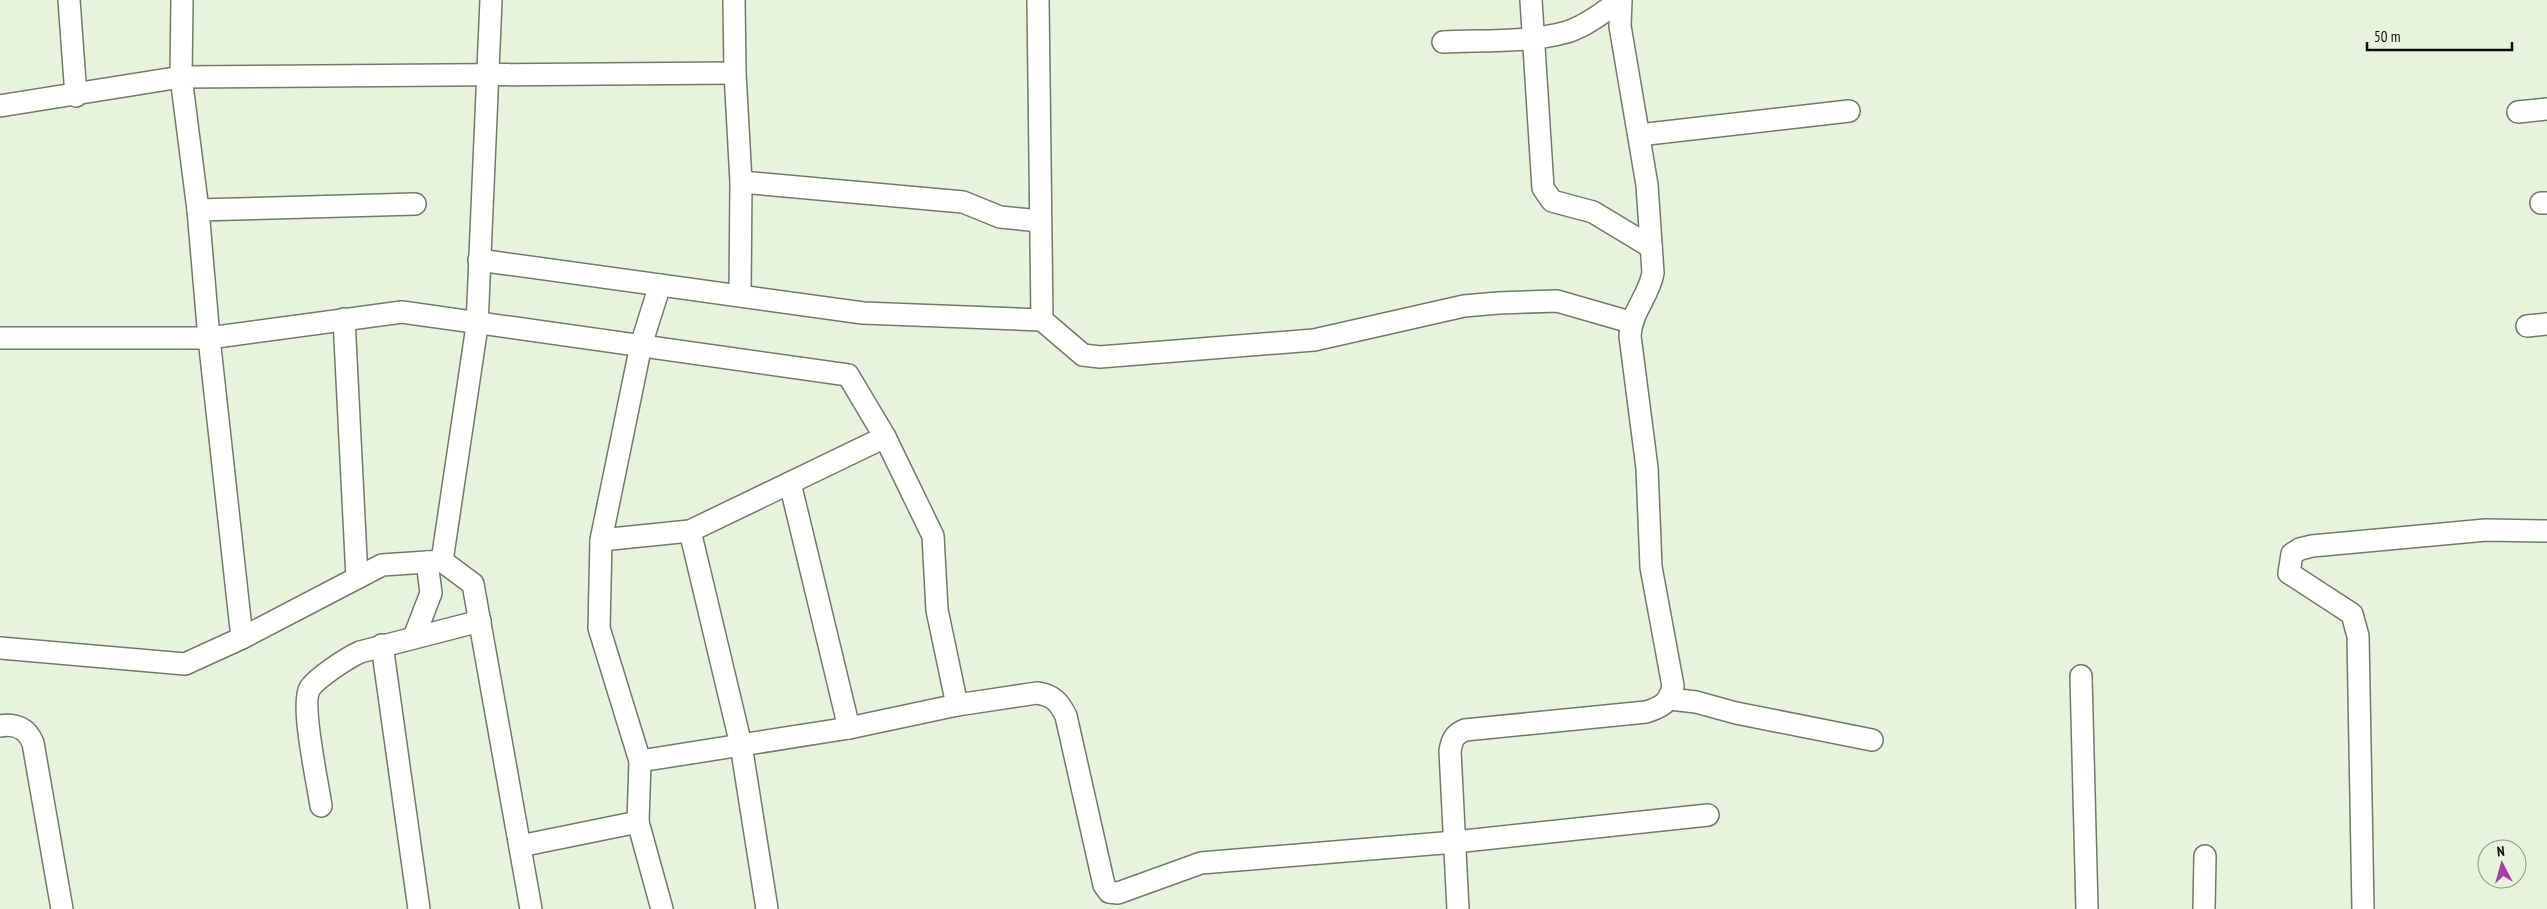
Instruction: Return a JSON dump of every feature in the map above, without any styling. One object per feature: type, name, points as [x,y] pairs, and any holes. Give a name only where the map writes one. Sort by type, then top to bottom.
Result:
[{"type":"street","points":[[70,0],[76,96]]},
{"type":"street","points":[[182,0],[181,77],[198,210],[209,338],[242,638]]},
{"type":"street","points":[[414,637],[431,593],[434,562],[477,322],[486,76],[491,0]]},
{"type":"street","points":[[734,0],[734,74],[741,182],[740,295]]},
{"type":"street","points":[[1038,0],[1042,320]]},
{"type":"street","points":[[1532,0],[1532,37],[1543,188],[1552,201],[1593,212],[1651,247]]},
{"type":"street","points":[[1443,42],[1532,37],[1567,32],[1590,20],[1620,0]]},
{"type":"street","points":[[1458,909],[1450,751],[1451,742],[1457,734],[1465,730],[1646,712],[1662,706],[1670,699],[1673,686],[1649,552],[1647,468],[1631,350],[1630,322],[1651,284],[1651,247],[1647,185],[1620,26],[1620,0]]},
{"type":"street","points":[[0,106],[76,96],[181,77],[734,74]]},
{"type":"street","points":[[2518,112],[2547,109]]},
{"type":"street","points":[[1640,135],[1848,111]]},
{"type":"street","points":[[741,182],[963,202],[1000,216],[1040,221]]},
{"type":"street","points":[[198,210],[415,204]]},
{"type":"street","points":[[479,260],[864,313],[1042,320],[1084,355],[1100,357],[1314,340],[1464,306],[1498,303],[1564,302],[1630,322]]},
{"type":"street","points":[[660,285],[641,345],[601,540],[599,628],[640,761],[638,822],[662,909]]},
{"type":"street","points":[[0,338],[209,338],[402,312],[848,375],[885,437],[933,536],[937,610],[956,705]]},
{"type":"street","points":[[344,319],[357,578]]},
{"type":"street","points":[[601,540],[690,531],[885,437]]},
{"type":"street","points":[[790,483],[849,728]]},
{"type":"street","points":[[2363,909],[2358,636],[2356,623],[2352,614],[2289,573],[2292,554],[2300,549],[2312,546],[2486,530],[2547,531]]},
{"type":"street","points":[[690,531],[741,745],[767,909]]},
{"type":"street","points":[[0,648],[185,664],[242,638],[382,565],[434,562],[473,584],[531,909]]},
{"type":"street","points":[[321,806],[306,708],[310,688],[346,658],[382,645],[480,621]]},
{"type":"street","points":[[382,645],[419,909]]},
{"type":"street","points":[[2081,676],[2087,909]]},
{"type":"street","points":[[640,761],[849,728],[956,705],[1037,693],[1048,694],[1059,703],[1066,716],[1104,885],[1109,892],[1118,893],[1201,863],[1455,842],[1708,815]]},
{"type":"street","points":[[1670,699],[1696,702],[1736,713],[1872,740]]},
{"type":"street","points":[[0,726],[18,727],[28,732],[33,743],[62,909]]},
{"type":"street","points":[[520,846],[638,822]]},
{"type":"street","points":[[2204,909],[2205,856]]}]
